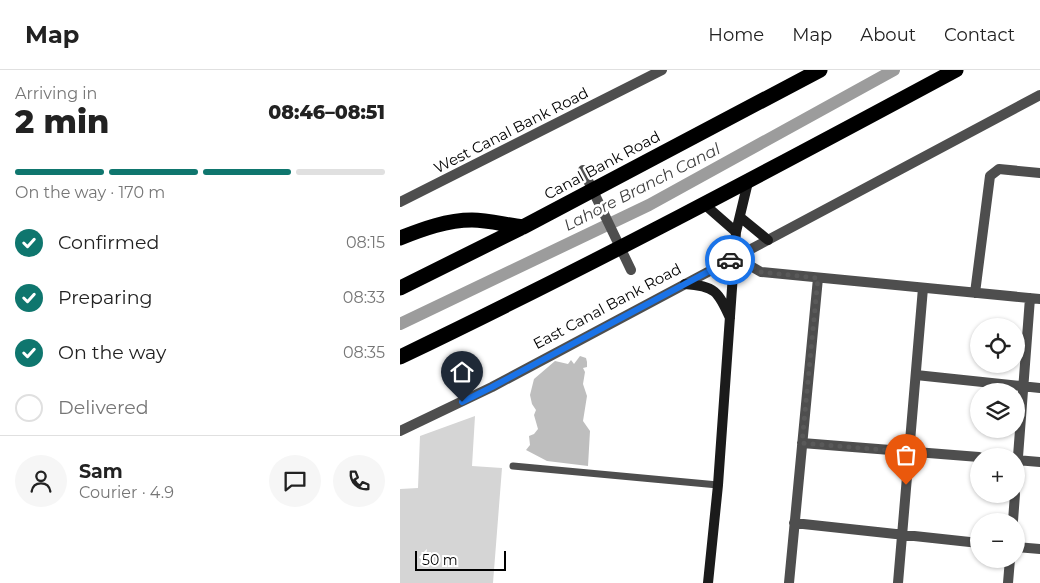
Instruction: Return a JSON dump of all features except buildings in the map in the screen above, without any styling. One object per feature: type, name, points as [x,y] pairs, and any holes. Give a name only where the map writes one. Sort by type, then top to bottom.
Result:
[{"type":"highway","name":"Canal Bank Road","points":[[400,288],[522,227],[820,70]]},
{"type":"highway","points":[[400,357],[492,313],[748,182],[956,70]]},
{"type":"highway","points":[[400,238],[426,228],[456,221],[474,220],[522,227]]},
{"type":"street","name":"West Canal Bank Road","points":[[400,202],[662,70]]},
{"type":"street","name":"East Canal Bank Road","points":[[400,431],[492,387],[1040,95]]},
{"type":"street","points":[[975,293],[990,176],[998,169],[1040,173]]},
{"type":"street","points":[[583,170],[631,270]]},
{"type":"street","points":[[708,583],[718,485],[736,232],[748,182]]},
{"type":"street","points":[[704,204],[736,232]]},
{"type":"street","points":[[740,217],[768,240]]},
{"type":"street","points":[[735,257],[761,272],[1035,298],[1024,383]]},
{"type":"street","points":[[789,583],[818,278]]},
{"type":"street","points":[[686,284],[705,285],[719,295],[731,320]]},
{"type":"street","points":[[898,583],[923,288]]},
{"type":"street","points":[[916,376],[992,383]]},
{"type":"street","points":[[1025,386],[1040,388]]},
{"type":"street","points":[[802,443],[970,456]]},
{"type":"street","points":[[1025,461],[1040,462]]},
{"type":"street","points":[[794,523],[970,542]]},
{"type":"street","points":[[1025,548],[1040,549]]},
{"type":"street","points":[[1008,583],[1009,568]]},
{"type":"lane","points":[[512,466],[718,485]]},
{"type":"shaded area","points":[[475,416],[472,466],[502,468],[493,583],[400,583],[400,489],[418,488],[420,436]]},
{"type":"waterway","name":"Lahore Branch Canal","points":[[400,324],[649,205],[894,70]]},
{"type":"way so far","points":[[730,260],[735,257],[761,272],[818,278],[802,443],[909,452],[906,485]]},
{"type":"route","points":[[462,402],[730,260]]}]
